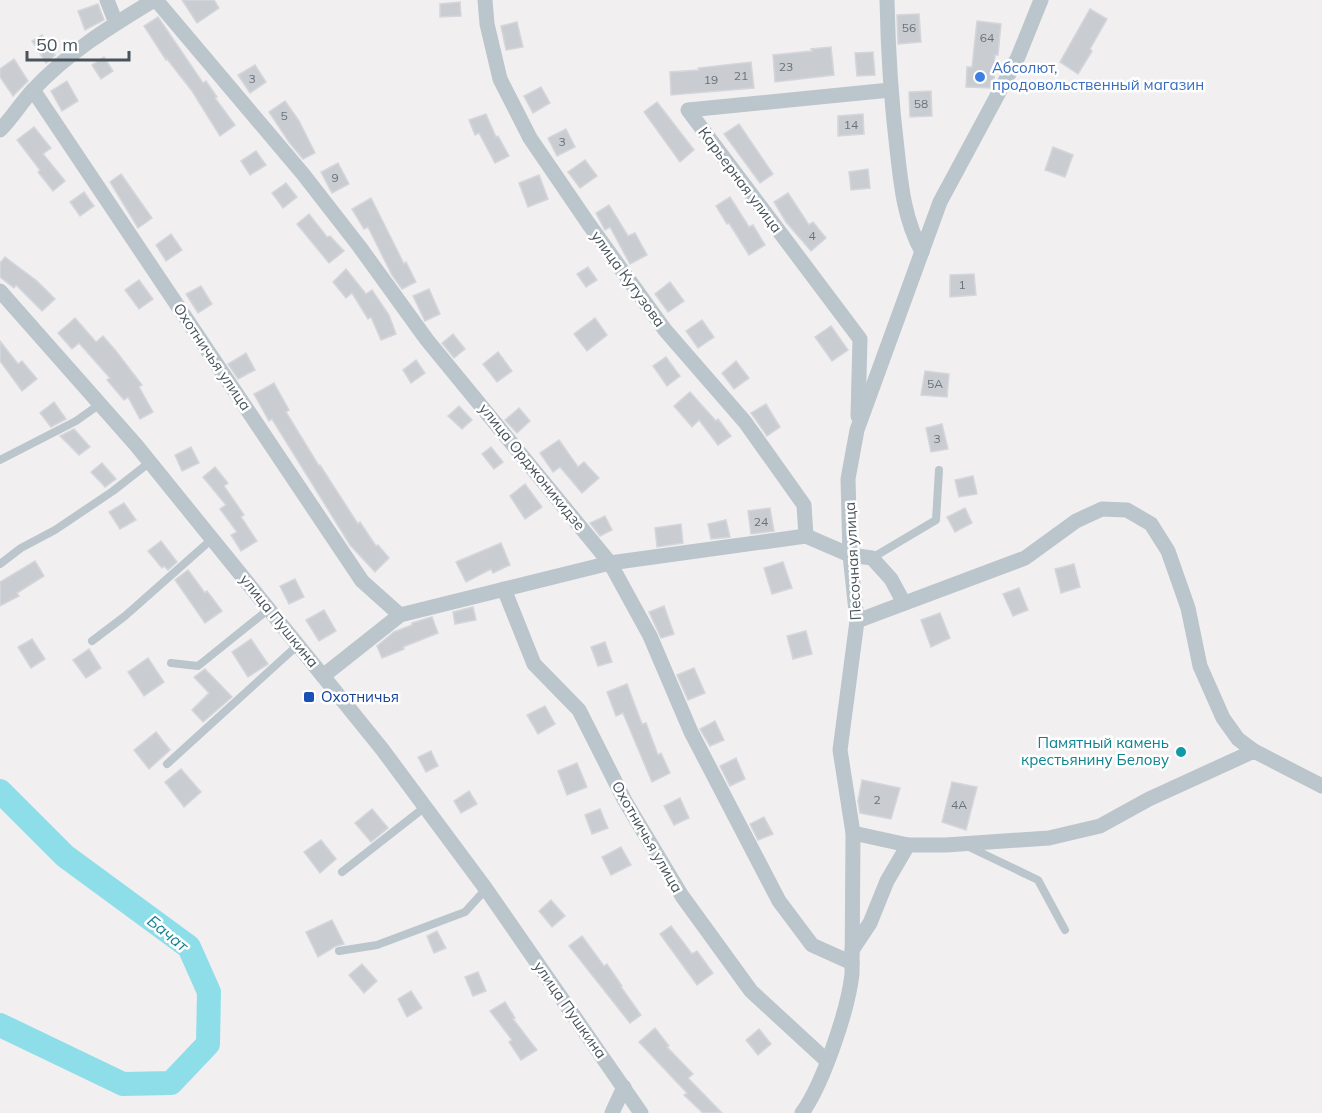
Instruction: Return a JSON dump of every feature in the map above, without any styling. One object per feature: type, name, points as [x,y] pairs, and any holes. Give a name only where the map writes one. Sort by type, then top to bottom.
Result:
[{"type":"street","points":[[106,0],[116,23]]},
{"type":"street","points":[[2,121],[72,54],[116,23],[155,0]]},
{"type":"street","name":"улица Орджоникидзе","points":[[155,0],[303,174],[428,340],[610,563],[650,636],[692,732],[779,901],[812,945],[852,956]]},
{"type":"street","name":"улица Кутузова","points":[[485,0],[487,24],[500,79],[530,138],[659,321],[745,422],[804,505],[806,536]]},
{"type":"street","points":[[886,0],[890,90],[903,201],[912,233],[922,252]]},
{"type":"street","name":"Песочная улица","points":[[802,1113],[810,1101],[827,1061],[850,992],[853,833],[840,750],[858,621],[850,555],[848,478],[857,430],[940,202],[1018,57],[1041,0]]},
{"type":"street","name":"Охотничья улица","points":[[33,90],[362,580],[400,615]]},
{"type":"street","name":"Карьерная улица","points":[[857,430],[860,339],[688,110],[890,90]]},
{"type":"street","name":"улица Пушкина","points":[[0,291],[150,462],[382,749],[486,889],[641,1113]]},
{"type":"street","points":[[858,621],[1025,558],[1076,521],[1102,509],[1127,510],[1151,524],[1168,551],[1188,608],[1200,666],[1223,718],[1238,739],[1254,752],[1322,786]]},
{"type":"street","points":[[324,676],[400,615],[610,563],[806,536],[850,555],[872,558],[891,579],[904,603]]},
{"type":"street","name":"Охотничья улица","points":[[504,589],[534,664],[579,711],[625,801],[682,896],[751,991],[827,1061]]},
{"type":"street","points":[[853,833],[908,845],[1049,838],[1100,826],[1149,799],[1254,752]]},
{"type":"street","points":[[852,956],[870,923],[887,881],[908,845]]},
{"type":"street","points":[[612,1113],[624,1087]]},
{"type":"lane","points":[[0,460],[76,421],[100,404]]},
{"type":"lane","points":[[0,564],[21,548],[56,530],[150,462]]},
{"type":"lane","points":[[872,558],[936,520],[939,470]]},
{"type":"lane","points":[[92,641],[125,616],[212,539]]},
{"type":"lane","points":[[171,663],[198,666],[269,609]]},
{"type":"lane","points":[[167,764],[298,645]]},
{"type":"lane","points":[[342,872],[425,807]]},
{"type":"lane","points":[[962,844],[1038,879],[1065,930]]},
{"type":"lane","points":[[339,951],[377,945],[465,912],[486,889]]},
{"type":"building","points":[[182,0],[214,0],[219,8],[197,23]]},
{"type":"building","points":[[460,2],[461,16],[440,17],[440,4]]},
{"type":"building","points":[[98,4],[104,20],[85,30],[78,11]]},
{"type":"building","points":[[1090,9],[1107,19],[1078,74],[1060,62]]},
{"type":"building","points":[[919,14],[921,42],[898,44],[897,15]]},
{"type":"building","points":[[158,17],[203,83],[206,81],[217,97],[215,98],[235,125],[220,136],[192,91],[166,60],[144,26]]},
{"type":"building","points":[[977,21],[1001,24],[998,55],[995,55],[994,82],[990,88],[966,87],[967,67],[972,67]]},
{"type":"building","points":[[517,22],[523,47],[506,50],[501,26]]},
{"type":"building","points":[[42,35],[55,55],[46,63],[32,41]]},
{"type":"building","points":[[831,47],[834,75],[775,82],[773,55]]},
{"type":"building","points":[[873,52],[875,75],[857,76],[855,53]]},
{"type":"building","points":[[104,57],[113,71],[101,79],[92,65]]},
{"type":"building","points":[[14,59],[28,81],[13,96],[0,77],[0,69]]},
{"type":"building","points":[[751,62],[754,88],[671,95],[670,72]]},
{"type":"building","points":[[255,65],[266,82],[250,93],[238,75]]},
{"type":"building","points":[[67,81],[78,101],[62,111],[51,91]]},
{"type":"building","points":[[541,87],[550,103],[533,113],[524,96]]},
{"type":"building","points":[[931,91],[932,116],[910,117],[909,92]]},
{"type":"building","points":[[285,101],[299,121],[315,153],[303,159],[269,112]]},
{"type":"building","points":[[657,102],[694,150],[680,162],[644,112]]},
{"type":"building","points":[[486,114],[496,137],[498,136],[509,156],[495,163],[479,133],[475,135],[469,120]]},
{"type":"building","points":[[863,114],[864,134],[838,136],[838,116]]},
{"type":"building","points":[[739,124],[773,174],[760,183],[724,134]]},
{"type":"building","points":[[34,127],[51,148],[43,154],[65,181],[53,191],[17,140]]},
{"type":"building","points":[[566,129],[575,147],[557,156],[548,138]]},
{"type":"building","points":[[1053,147],[1073,155],[1065,177],[1045,170]]},
{"type":"building","points":[[256,151],[266,165],[250,175],[241,161]]},
{"type":"building","points":[[585,160],[597,176],[580,188],[568,172]]},
{"type":"building","points":[[338,163],[349,184],[332,193],[321,172]]},
{"type":"building","points":[[868,169],[870,188],[851,190],[849,172]]},
{"type":"building","points":[[121,174],[152,218],[138,228],[110,182]]},
{"type":"building","points":[[539,175],[548,199],[528,207],[519,183]]},
{"type":"building","points":[[286,183],[297,197],[283,208],[272,193]]},
{"type":"building","points":[[84,192],[94,206],[80,216],[70,202]]},
{"type":"building","points":[[788,193],[809,225],[813,222],[826,238],[811,251],[786,222],[774,202]]},
{"type":"building","points":[[730,197],[749,227],[753,225],[765,245],[749,255],[716,206]]},
{"type":"building","points":[[371,198],[404,264],[406,262],[416,282],[402,289],[392,275],[368,227],[364,229],[352,209]]},
{"type":"building","points":[[609,205],[628,236],[635,233],[647,255],[630,264],[610,227],[605,230],[596,213]]},
{"type":"building","points":[[309,214],[327,237],[330,236],[344,251],[329,263],[297,224]]},
{"type":"building","points":[[171,234],[182,250],[166,261],[156,245]]},
{"type":"building","points":[[5,257],[37,281],[55,299],[42,311],[16,285],[14,288],[0,277],[0,263]]},
{"type":"building","points":[[588,267],[597,280],[586,287],[577,274]]},
{"type":"building","points":[[346,269],[366,294],[372,290],[389,315],[396,334],[381,340],[371,317],[368,319],[352,293],[346,298],[333,282]]},
{"type":"building","points":[[974,274],[976,295],[950,297],[950,275]]},
{"type":"building","points":[[139,280],[153,299],[139,309],[125,290]]},
{"type":"building","points":[[670,282],[684,301],[668,312],[655,294]]},
{"type":"building","points":[[201,286],[212,304],[198,313],[186,294]]},
{"type":"building","points":[[429,289],[440,314],[425,321],[413,296]]},
{"type":"building","points":[[75,318],[96,342],[103,336],[116,351],[142,385],[139,387],[153,412],[140,419],[128,397],[124,400],[107,380],[110,378],[79,343],[72,349],[58,333]]},
{"type":"building","points":[[595,318],[607,335],[587,351],[574,334]]},
{"type":"building","points":[[702,320],[714,337],[698,348],[686,331]]},
{"type":"building","points":[[831,326],[848,350],[832,361],[815,337]]},
{"type":"building","points":[[453,334],[465,349],[454,358],[442,343]]},
{"type":"building","points":[[0,341],[18,364],[22,361],[37,379],[22,391],[0,361]]},
{"type":"building","points":[[498,352],[512,371],[497,382],[483,364]]},
{"type":"building","points":[[246,353],[255,370],[238,379],[228,364]]},
{"type":"building","points":[[666,357],[680,376],[667,386],[653,366]]},
{"type":"building","points":[[416,360],[425,373],[411,383],[403,370]]},
{"type":"building","points":[[736,361],[749,378],[734,389],[722,373]]},
{"type":"building","points":[[925,371],[949,374],[947,397],[921,395]]},
{"type":"building","points":[[274,383],[289,410],[286,412],[319,466],[358,524],[360,522],[376,546],[378,545],[389,558],[375,572],[350,545],[272,419],[269,421],[254,394]]},
{"type":"building","points":[[690,392],[716,421],[718,419],[731,436],[718,445],[699,420],[692,427],[674,406]]},
{"type":"building","points":[[54,402],[66,419],[51,427],[40,413]]},
{"type":"building","points":[[766,404],[780,427],[767,436],[751,413]]},
{"type":"building","points":[[459,406],[472,420],[462,429],[448,416]]},
{"type":"building","points":[[519,408],[530,421],[517,433],[505,420]]},
{"type":"building","points":[[942,424],[948,449],[931,452],[926,428]]},
{"type":"building","points":[[74,429],[90,447],[79,455],[60,436]]},
{"type":"building","points":[[559,440],[578,467],[584,462],[599,478],[582,493],[560,467],[553,472],[540,453]]},
{"type":"building","points":[[191,447],[199,463],[182,471],[175,455]]},
{"type":"building","points":[[491,447],[503,462],[494,469],[482,454]]},
{"type":"building","points":[[102,463],[116,479],[105,487],[91,472]]},
{"type":"building","points":[[215,467],[228,483],[224,486],[244,515],[241,517],[257,541],[241,551],[231,535],[237,532],[220,509],[226,505],[203,477]]},
{"type":"building","points":[[973,476],[977,494],[959,497],[955,480]]},
{"type":"building","points":[[525,484],[542,507],[525,519],[510,496]]},
{"type":"building","points":[[124,503],[136,520],[120,529],[109,512]]},
{"type":"building","points":[[770,508],[774,531],[751,534],[748,511]]},
{"type":"building","points":[[965,508],[972,523],[955,532],[947,517]]},
{"type":"building","points":[[605,516],[612,530],[600,536],[590,523]]},
{"type":"building","points":[[726,520],[730,537],[711,539],[708,524]]},
{"type":"building","points":[[681,524],[683,543],[657,547],[655,528]]},
{"type":"building","points":[[161,541],[177,562],[168,570],[164,566],[162,568],[148,551]]},
{"type":"building","points":[[501,543],[510,565],[493,573],[491,569],[466,582],[456,562]]},
{"type":"building","points":[[35,561],[44,576],[17,593],[19,596],[0,606],[0,582]]},
{"type":"building","points":[[783,562],[792,588],[772,594],[764,568]]},
{"type":"building","points":[[1074,564],[1080,587],[1061,593],[1055,569]]},
{"type":"building","points":[[188,570],[222,611],[205,623],[175,580]]},
{"type":"building","points":[[295,579],[304,597],[289,604],[280,586]]},
{"type":"building","points":[[1019,588],[1028,610],[1013,616],[1003,594]]},
{"type":"building","points":[[664,606],[674,634],[661,638],[649,612]]},
{"type":"building","points":[[473,607],[476,620],[455,624],[453,612]]},
{"type":"building","points":[[324,610],[336,631],[319,641],[306,620]]},
{"type":"building","points":[[940,613],[950,638],[931,647],[921,620]]},
{"type":"building","points":[[432,617],[438,633],[382,658],[377,646],[394,632]]},
{"type":"building","points":[[806,631],[812,654],[793,659],[787,636]]},
{"type":"building","points":[[32,639],[45,659],[31,668],[18,647]]},
{"type":"building","points":[[251,639],[268,664],[248,677],[232,652]]},
{"type":"building","points":[[605,642],[612,662],[598,666],[591,647]]},
{"type":"building","points":[[89,649],[101,668],[86,678],[73,660]]},
{"type":"building","points":[[148,658],[164,682],[144,696],[128,672]]},
{"type":"building","points":[[694,668],[705,693],[688,700],[677,675]]},
{"type":"building","points":[[205,669],[232,697],[203,722],[192,710],[209,693],[194,677]]},
{"type":"building","points":[[627,684],[642,724],[646,723],[658,755],[661,753],[670,773],[652,782],[623,713],[616,716],[607,692]]},
{"type":"building","points":[[545,706],[555,724],[538,734],[527,715]]},
{"type":"building","points":[[715,721],[724,740],[710,746],[700,729]]},
{"type":"building","points":[[156,732],[170,750],[149,769],[134,750]]},
{"type":"building","points":[[431,751],[438,766],[426,772],[418,757]]},
{"type":"building","points":[[736,758],[745,779],[730,786],[720,766]]},
{"type":"building","points":[[577,763],[587,787],[567,795],[558,771]]},
{"type":"building","points":[[181,769],[201,792],[184,807],[165,782]]},
{"type":"building","points":[[862,780],[900,788],[891,819],[860,813],[858,801]]},
{"type":"building","points":[[952,782],[977,787],[966,830],[942,822]]},
{"type":"building","points":[[469,791],[477,804],[461,813],[454,801]]},
{"type":"building","points":[[680,798],[689,818],[674,825],[664,806]]},
{"type":"building","points":[[372,809],[388,828],[371,842],[355,823]]},
{"type":"building","points":[[600,809],[608,828],[592,834],[585,815]]},
{"type":"building","points":[[764,817],[773,834],[758,840],[750,824]]},
{"type":"building","points":[[321,840],[336,859],[320,873],[304,852]]},
{"type":"building","points":[[621,847],[631,865],[611,875],[602,857]]},
{"type":"building","points":[[551,900],[565,916],[552,927],[539,911]]},
{"type":"building","points":[[332,920],[344,944],[318,957],[306,932]]},
{"type":"building","points":[[671,926],[692,954],[697,951],[713,973],[697,985],[660,934]]},
{"type":"building","points":[[437,931],[446,948],[434,953],[427,936]]},
{"type":"building","points":[[582,936],[604,966],[607,964],[641,1015],[630,1023],[569,946]]},
{"type":"building","points":[[362,964],[377,981],[364,993],[349,975]]},
{"type":"building","points":[[478,972],[486,991],[473,996],[465,977]]},
{"type":"building","points":[[411,991],[422,1008],[407,1017],[398,999]]},
{"type":"building","points":[[505,1002],[515,1018],[513,1019],[537,1050],[521,1060],[509,1042],[512,1040],[490,1011]]},
{"type":"building","points":[[655,1028],[669,1046],[667,1047],[693,1074],[688,1078],[722,1113],[703,1113],[684,1095],[687,1093],[639,1042]]},
{"type":"building","points":[[759,1029],[771,1044],[758,1055],[746,1040]]},
{"type":"waterway","name":"Бачат","points":[[0,791],[65,856],[189,947],[209,992],[208,1044],[171,1083],[123,1084],[0,1025]]},
{"type":"place","name":"Абсолют, продовольственный магазин","points":[[980,77]]},
{"type":"place","name":"Охотничья","points":[[309,697]]},
{"type":"place","name":"Памятный камень крестьянину Белову","points":[[1181,752]]}]
